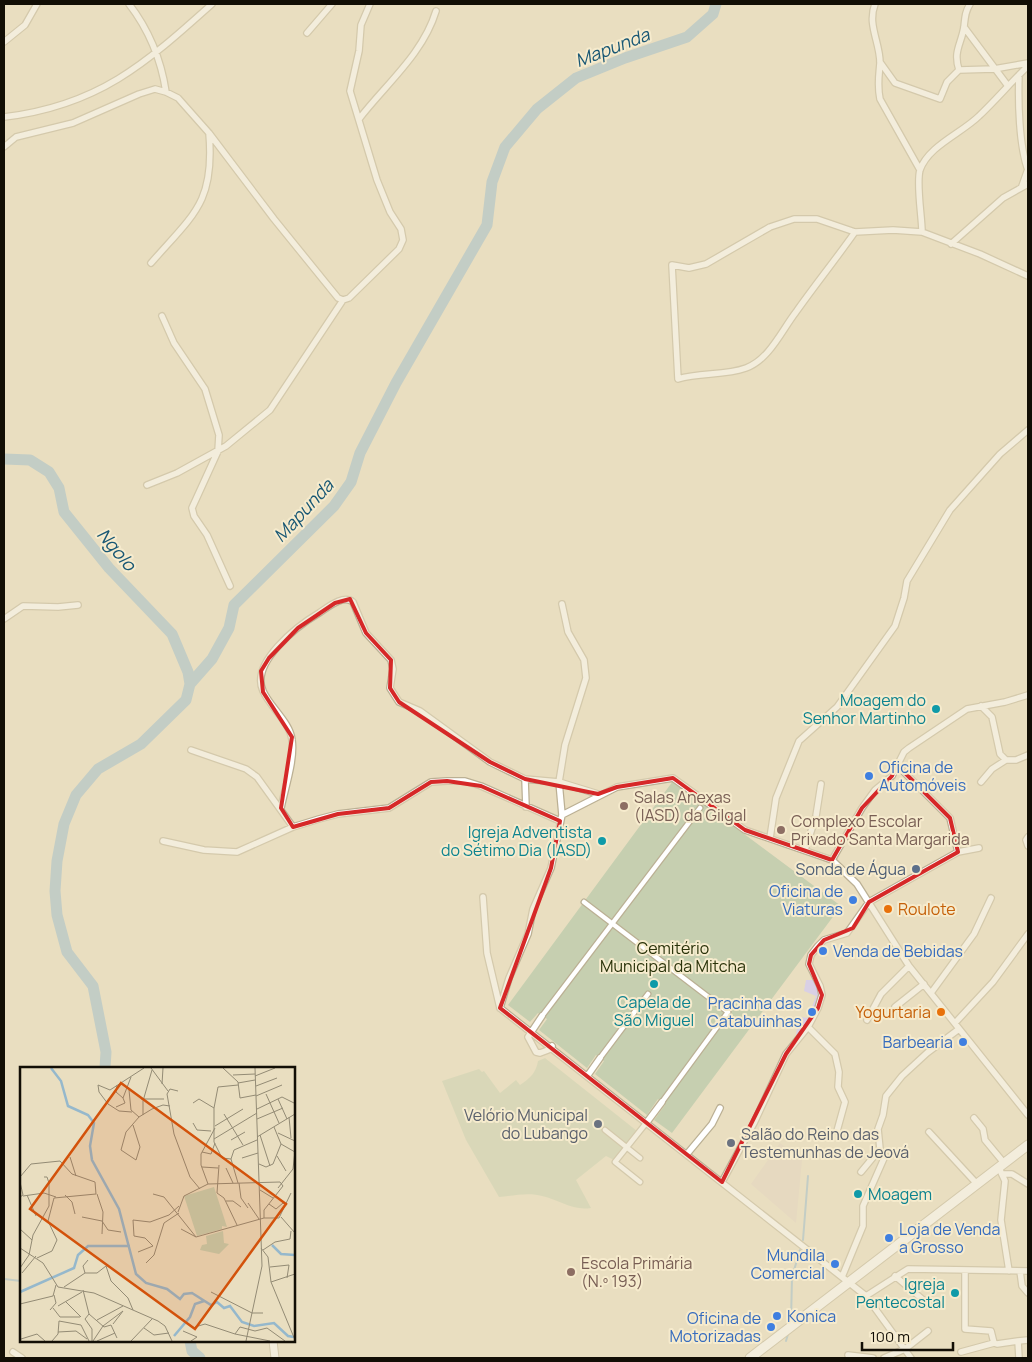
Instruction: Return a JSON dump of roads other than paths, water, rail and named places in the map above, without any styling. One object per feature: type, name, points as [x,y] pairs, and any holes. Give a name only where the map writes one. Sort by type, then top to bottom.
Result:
[{"type":"main road","points":[[750,1358],[794,1324],[845,1280],[1002,1168],[1028,1145]]},
{"type":"street","points":[[4,42],[25,26],[37,4]]},
{"type":"street","points":[[129,4],[139,18],[161,62],[166,92]]},
{"type":"street","points":[[4,117],[24,115],[91,95],[128,74],[157,53],[212,4]]},
{"type":"street","points":[[307,34],[332,4]]},
{"type":"street","points":[[147,485],[177,473],[218,451],[270,410],[343,300],[349,298],[362,286],[398,249],[404,240],[402,229],[390,212],[377,180],[351,96],[350,84],[359,52],[361,25],[370,4]]},
{"type":"street","points":[[875,4],[872,29],[880,62],[895,84],[940,99],[947,82],[959,70],[994,69],[1028,65]]},
{"type":"street","points":[[959,70],[956,52],[964,27],[964,19],[970,4]]},
{"type":"street","points":[[359,119],[418,49],[430,31],[436,11]]},
{"type":"street","points":[[964,27],[1008,86]]},
{"type":"street","points":[[880,62],[877,86],[880,99],[920,170]]},
{"type":"street","points":[[922,232],[920,170],[935,150],[980,116],[1028,65]]},
{"type":"street","points":[[951,244],[996,204],[1025,185],[1028,169],[1018,105],[1018,75]]},
{"type":"street","points":[[4,147],[16,137],[73,123],[139,94],[155,89],[166,92],[178,98],[209,133],[274,220],[338,298],[343,300]]},
{"type":"street","points":[[151,263],[202,202],[210,175],[209,133]]},
{"type":"street","points":[[855,232],[776,341],[763,356],[748,368],[723,374],[694,374],[678,379],[672,265],[689,268],[706,264],[770,227],[794,219],[817,219],[855,232],[894,230],[922,232],[980,254],[1028,276]]},
{"type":"street","points":[[162,316],[174,343],[205,389],[219,435],[218,451],[192,508],[194,516],[207,536],[230,586]]},
{"type":"street","points":[[770,838],[776,798],[799,742],[837,707],[895,626],[907,581],[950,510],[1000,454],[1028,430]]},
{"type":"street","points":[[281,808],[293,748],[292,737],[263,692],[260,681],[261,671],[269,658],[298,628],[334,603],[346,599],[353,602],[366,633],[390,660],[393,669],[390,688],[399,702],[420,711],[490,762],[525,779],[559,782],[598,794]]},
{"type":"street","points":[[500,1008],[509,978],[528,934],[533,909],[551,868],[561,818],[559,782],[565,745],[586,678],[584,660],[568,632],[562,604]]},
{"type":"street","points":[[4,619],[23,606],[58,607],[78,605]]},
{"type":"street","points":[[832,860],[862,808],[875,790],[892,776],[904,752],[967,709],[1005,702],[1028,694]]},
{"type":"street","points":[[981,706],[992,718],[1000,754],[1006,760]]},
{"type":"street","points":[[191,750],[246,769],[257,777],[293,826]]},
{"type":"street","points":[[981,782],[992,769],[1006,760],[1016,760],[1028,755]]},
{"type":"street","points":[[897,765],[950,818],[958,852]]},
{"type":"street","points":[[561,818],[598,794],[617,787],[674,778],[746,830],[832,860],[857,884],[909,966],[1028,1115]]},
{"type":"street","points":[[525,779],[526,807]]},
{"type":"street","points":[[163,841],[204,850],[237,852],[293,826],[338,814],[389,808],[431,782],[464,781],[481,786],[526,807],[561,818]]},
{"type":"street","points":[[805,850],[816,816],[820,784]]},
{"type":"street","points":[[552,1046],[543,1053],[536,1052],[528,1037],[531,1030],[700,808]]},
{"type":"street","points":[[1028,837],[1028,846]]},
{"type":"street","points":[[722,1182],[754,1123],[786,1054],[808,1027],[822,995],[820,986],[809,964],[811,955],[824,940],[843,935],[853,928],[869,902],[958,852],[979,848]]},
{"type":"street","points":[[483,897],[487,953],[500,1008],[552,1046],[866,1296],[911,1358]]},
{"type":"street","points":[[931,993],[974,934],[991,898]]},
{"type":"street","points":[[584,902],[728,1012],[616,1162],[640,1182]]},
{"type":"street","points":[[955,1023],[993,982],[1028,934]]},
{"type":"street","points":[[867,1020],[881,994],[909,966]]},
{"type":"street","points":[[895,1007],[924,984]]},
{"type":"street","points":[[588,1075],[648,994]]},
{"type":"street","points":[[808,1027],[830,1048],[838,1063],[838,1087],[845,1102],[837,1131]]},
{"type":"street","points":[[861,1172],[880,1149],[878,1129],[883,1115],[886,1096],[914,1065],[959,1028]]},
{"type":"street","points":[[687,1154],[712,1124],[720,1108]]},
{"type":"street","points":[[974,1118],[983,1129],[985,1140],[1002,1168],[1005,1181],[1001,1220],[1009,1271]]},
{"type":"street","points":[[605,1130],[640,1158]]},
{"type":"street","points":[[930,1132],[977,1184]]},
{"type":"street","points":[[845,1280],[862,1226],[863,1206],[885,1156]]},
{"type":"street","points":[[1002,1168],[1028,1184]]},
{"type":"street","points":[[866,1296],[908,1269],[1028,1271]]},
{"type":"street","points":[[965,1270],[964,1329],[992,1331],[994,1343]]},
{"type":"street","points":[[1020,1271],[1022,1286],[1028,1293]]},
{"type":"street","points":[[895,1276],[928,1304]]},
{"type":"street","points":[[884,1358],[904,1349],[928,1331]]},
{"type":"street","points":[[961,1352],[994,1343],[1028,1340]]},
{"type":"street","points":[[1018,1341],[1019,1358]]},
{"type":"street","points":[[273,1342],[276,1358]]},
{"type":"street","points":[[13,1352],[22,1358]]},
{"type":"street","points":[[848,1355],[873,1358]]},
{"type":"waterway","name":"Mapunda","points":[[105,1067],[106,1052],[93,986],[67,952],[57,915],[55,891],[57,861],[64,824],[76,795],[98,769],[141,744],[186,700],[190,684],[212,659],[229,628],[234,605],[334,506],[351,482],[360,453],[396,383],[487,225],[492,182],[505,147],[537,109],[576,78],[625,58],[687,37],[713,14],[716,4]]},
{"type":"waterway","name":"Ngolo","points":[[4,459],[30,460],[49,472],[59,488],[64,512],[109,568],[172,634],[188,672],[190,684]]},
{"type":"waterway","points":[[803,1240],[808,1176]]},
{"type":"waterway","points":[[791,1322],[792,1277],[800,1250]]},
{"type":"waterway","points":[[4,1279],[20,1281]]},
{"type":"waterway","points":[[786,1341],[788,1334]]},
{"type":"waterway","name":"Mapunda","points":[[190,1342],[192,1351],[200,1358]]},
{"type":"place","name":"Moagem do Senhor Martinho","points":[[936,709]]},
{"type":"place","name":"Oficina de Automóveis","points":[[869,776]]},
{"type":"place","name":"Salas Anexas (IASD) da Gilgal","points":[[624,806]]},
{"type":"place","name":"Complexo Escolar Privado Santa Margarida","points":[[781,830]]},
{"type":"place","name":"Igreja Adventista do Sétimo Dia (IASD)","points":[[602,841]]},
{"type":"place","name":"Sonda de Água","points":[[916,869]]},
{"type":"place","name":"Oficina de Viaturas","points":[[853,900]]},
{"type":"place","name":"Roulote","points":[[888,909]]},
{"type":"place","name":"Venda de Bebidas","points":[[823,951]]},
{"type":"place","name":"Capela de São Miguel","points":[[654,984]]},
{"type":"place","name":"Pracinha das Catabuinhas","points":[[812,1012]]},
{"type":"place","name":"Yogurtaria","points":[[941,1012]]},
{"type":"place","name":"Barbearia","points":[[963,1042]]},
{"type":"place","name":"Velório Municipal do Lubango","points":[[598,1124]]},
{"type":"place","name":"Salão do Reino das Testemunhas de Jeová","points":[[731,1143]]},
{"type":"place","name":"Moagem","points":[[858,1194]]},
{"type":"place","name":"Loja de Venda a Grosso","points":[[889,1238]]},
{"type":"place","name":"Mundila Comercial","points":[[835,1264]]},
{"type":"place","name":"Escola Primária (N.º 193)","points":[[571,1272]]},
{"type":"place","name":"Igreja Pentecostal","points":[[955,1293]]},
{"type":"place","name":"Konica","points":[[777,1316]]},
{"type":"place","name":"Oficina de Motorizadas","points":[[771,1327]]},
{"type":"park label","name":"Cemitério Municipal da Mitcha","points":[[673,957]]}]
